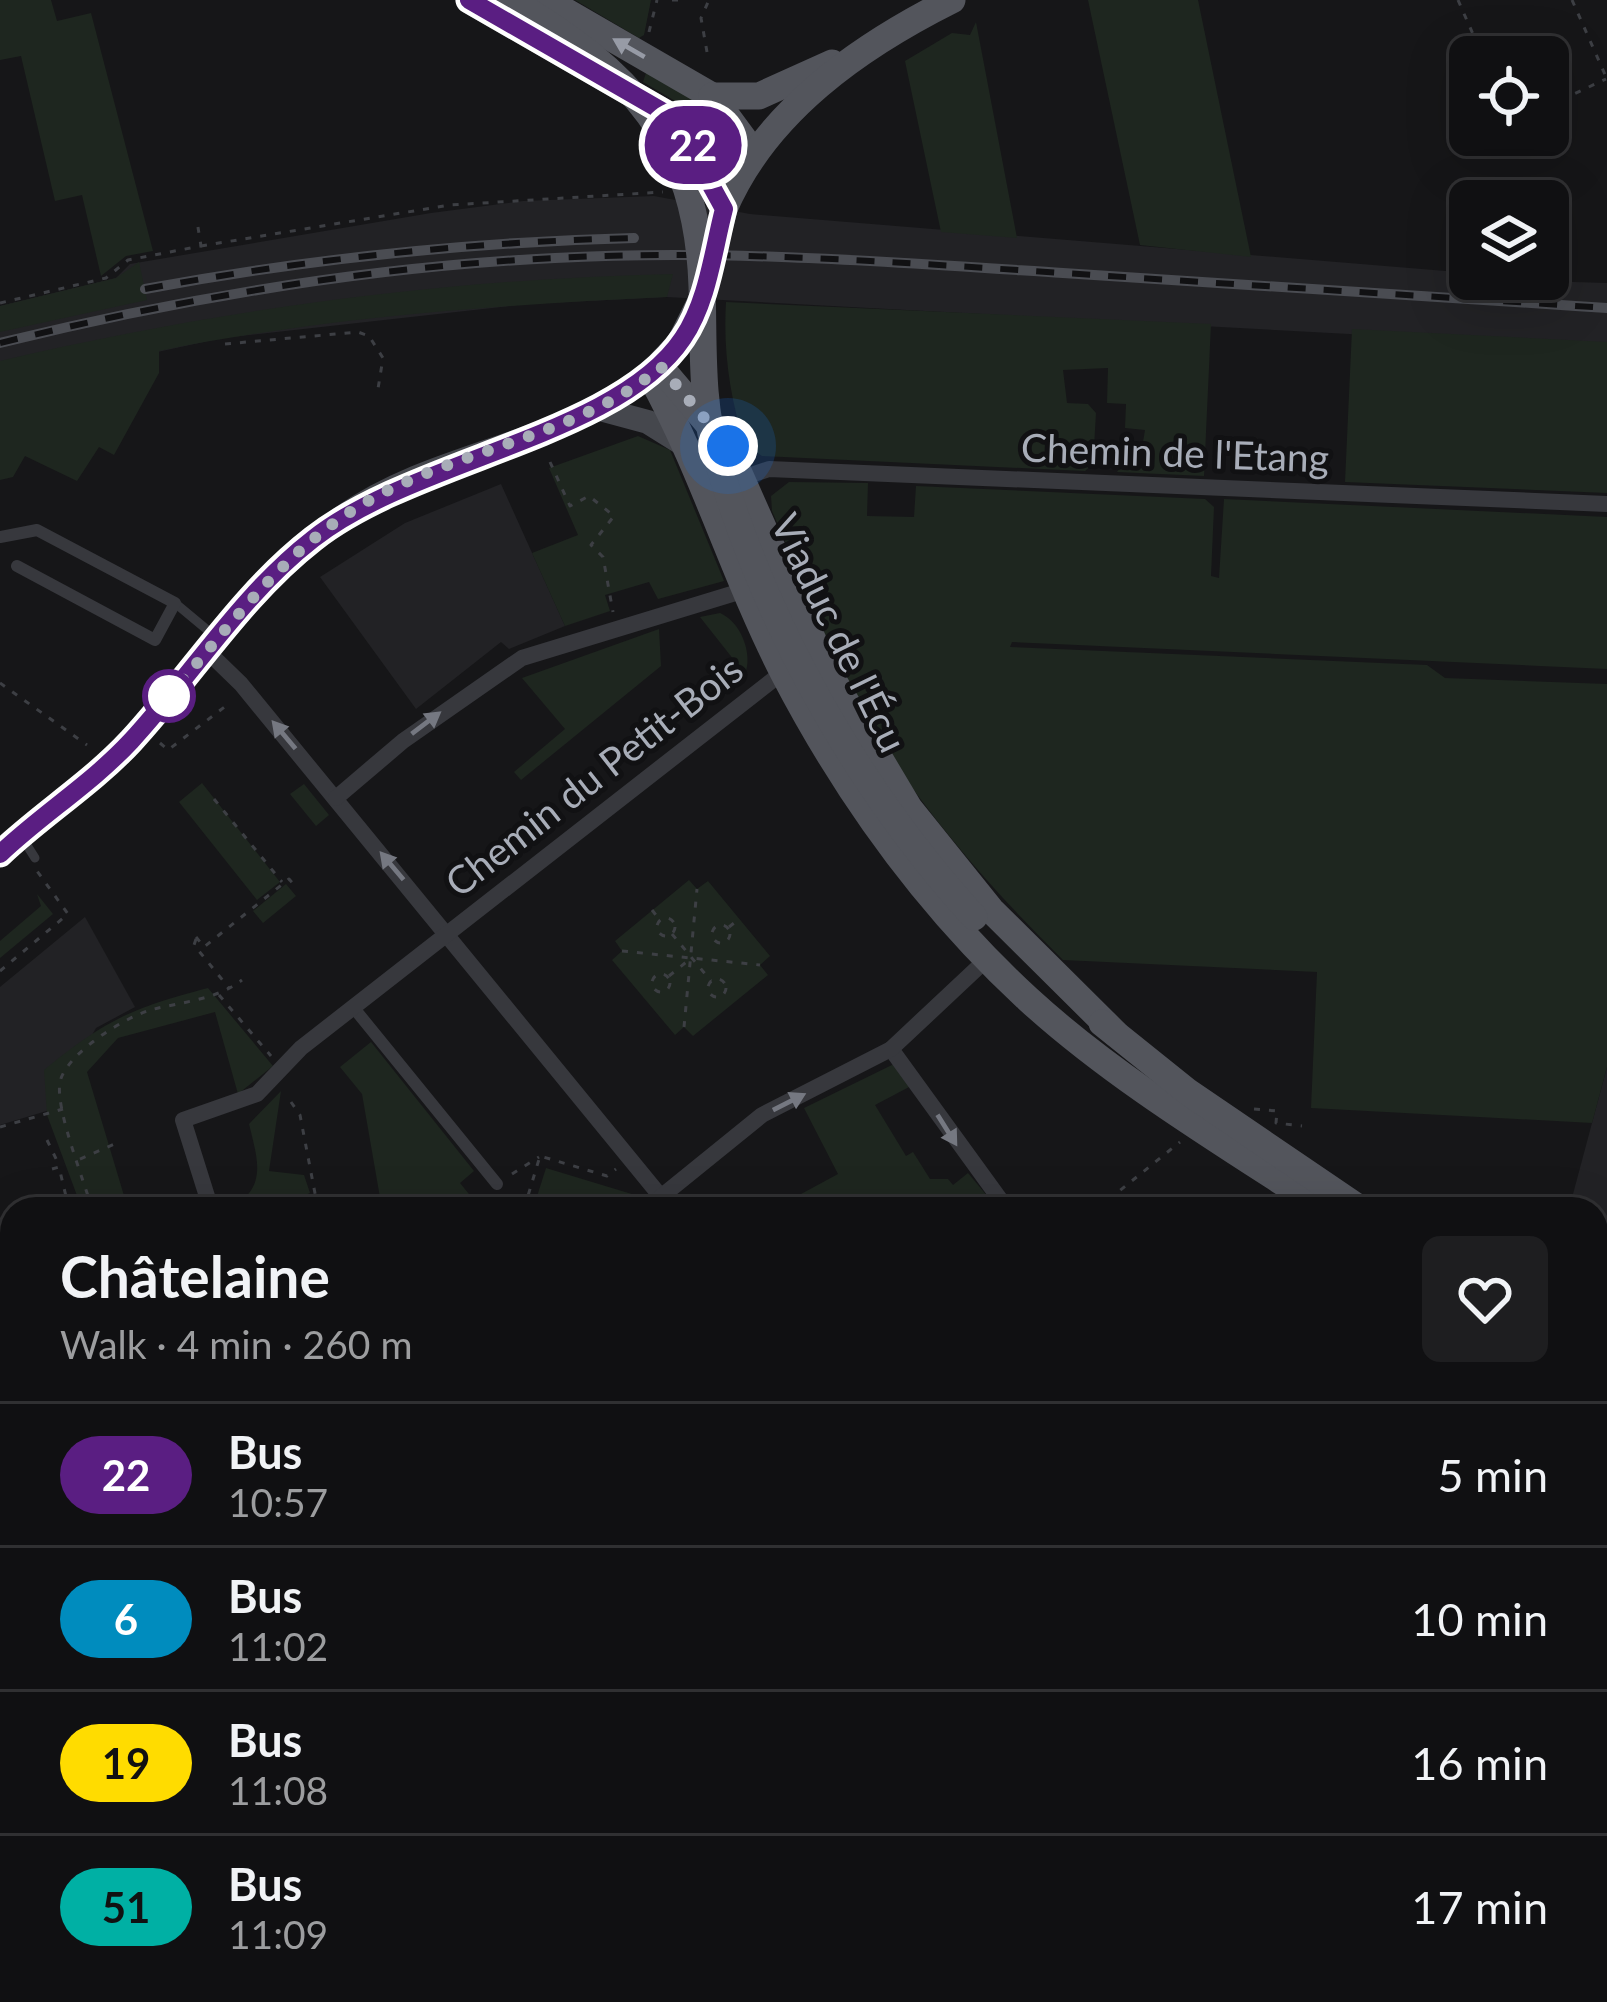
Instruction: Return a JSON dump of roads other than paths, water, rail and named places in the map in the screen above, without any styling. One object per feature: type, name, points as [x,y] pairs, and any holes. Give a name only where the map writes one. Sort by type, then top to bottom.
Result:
[{"type":"main road","points":[[469,0],[674,118],[754,153]]},
{"type":"main road","name":"Viaduc de l'Écu","points":[[510,0],[611,68],[644,104],[672,148],[697,228],[706,403],[731,500],[783,625],[837,730],[897,822],[974,916]]},
{"type":"main road","points":[[546,0],[712,96],[754,153]]},
{"type":"main road","points":[[712,96],[759,96],[873,46],[952,0]]},
{"type":"main road","points":[[0,854],[10,839],[112,760],[283,563],[347,513],[405,483],[596,408],[655,371],[683,338],[701,301],[724,209],[754,153],[798,104],[873,46]]},
{"type":"main road","points":[[674,118],[724,209]]},
{"type":"main road","points":[[701,301],[728,446],[848,711],[909,808],[991,910],[1115,1033]]},
{"type":"main road","points":[[655,371],[680,442],[783,672],[885,840],[988,958],[1047,1015],[1306,1197]]},
{"type":"main road","points":[[655,371],[728,446]]},
{"type":"main road","points":[[596,408],[648,422],[680,442]]},
{"type":"main road","points":[[974,916],[1202,1102],[1342,1197]]},
{"type":"main road","points":[[974,916],[1038,989],[1121,1070]]},
{"type":"street","name":"Chemin de l'Etang","points":[[742,478],[769,469],[1607,504]]},
{"type":"street","points":[[0,537],[37,530],[175,604],[155,640],[17,566]]},
{"type":"street","points":[[336,798],[403,741],[522,658],[745,590]]},
{"type":"street","points":[[212,644],[653,1197]]},
{"type":"street","name":"Chemin du Petit-Bois","points":[[208,1197],[183,1120],[257,1094],[301,1048],[758,686],[783,672]]},
{"type":"street","points":[[668,1197],[762,1115],[891,1049],[988,958]]},
{"type":"street","points":[[353,1007],[496,1184]]},
{"type":"street","points":[[891,1049],[998,1197]]},
{"type":"lane","points":[[175,604],[212,644]]},
{"type":"lane","points":[[10,839],[35,858]]},
{"type":"railway","points":[[145,289],[388,254],[634,238]]},
{"type":"railway","points":[[0,343],[138,312],[345,277],[485,262],[619,256],[873,261],[1607,308]]}]
